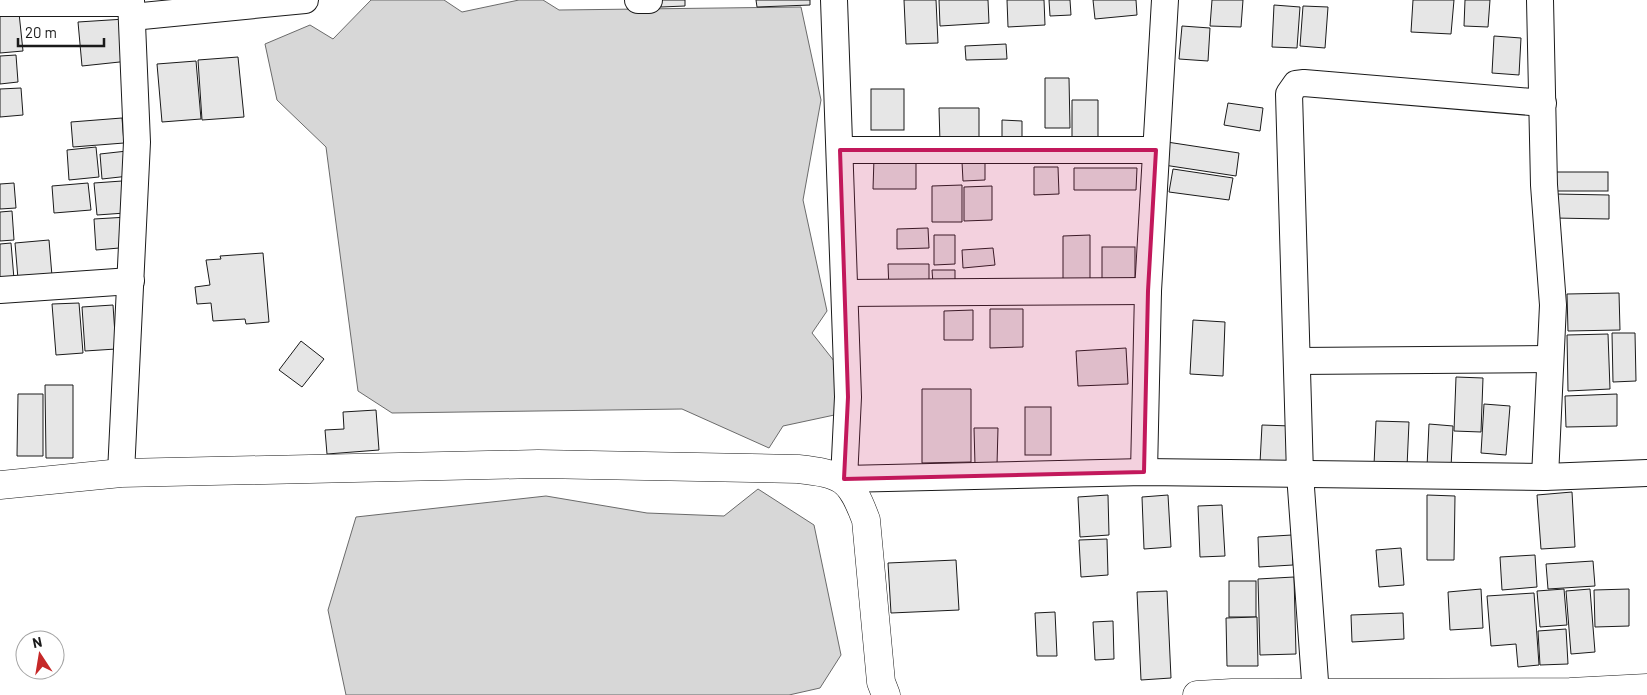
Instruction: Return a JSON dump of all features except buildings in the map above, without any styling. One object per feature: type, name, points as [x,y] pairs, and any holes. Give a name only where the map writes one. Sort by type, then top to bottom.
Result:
[{"type":"street","points":[[0,3],[131,7],[305,0]]},
{"type":"street","points":[[638,0],[649,0]]},
{"type":"street","points":[[834,0],[848,397],[844,479],[858,497],[866,520],[881,682],[886,695]]},
{"type":"street","points":[[1144,472],[1148,291],[1166,0]]},
{"type":"street","points":[[1540,0],[1544,185],[1553,305],[1545,477]]},
{"type":"street","points":[[121,473],[137,142],[131,7]]},
{"type":"street","points":[[1316,694],[1300,474],[1289,94],[1296,84],[1304,83],[1543,103]]},
{"type":"street","points":[[840,150],[1156,150]]},
{"type":"street","points":[[0,290],[131,281]]},
{"type":"street","points":[[845,293],[1148,291]]},
{"type":"street","points":[[1296,360],[1550,359]]},
{"type":"street","points":[[0,485],[121,473],[538,464],[798,469],[825,472],[844,479],[1144,472],[1545,477],[1647,472]]},
{"type":"street","points":[[1197,695],[1570,692],[1647,688]]},
{"type":"highlighted area","points":[[840,150],[1156,150],[1148,291],[1144,472],[844,479],[848,397]]},
{"type":"shaded area","points":[[371,0],[444,0],[462,12],[519,0],[543,0],[559,10],[801,7],[821,100],[803,200],[827,311],[812,333],[838,366],[839,414],[783,426],[769,448],[682,409],[392,413],[358,391],[326,147],[277,100],[265,44],[310,25],[333,39]]},
{"type":"shaded area","points":[[758,489],[814,525],[841,655],[820,688],[789,695],[346,695],[328,610],[356,517],[546,496],[647,513],[724,516]]}]
